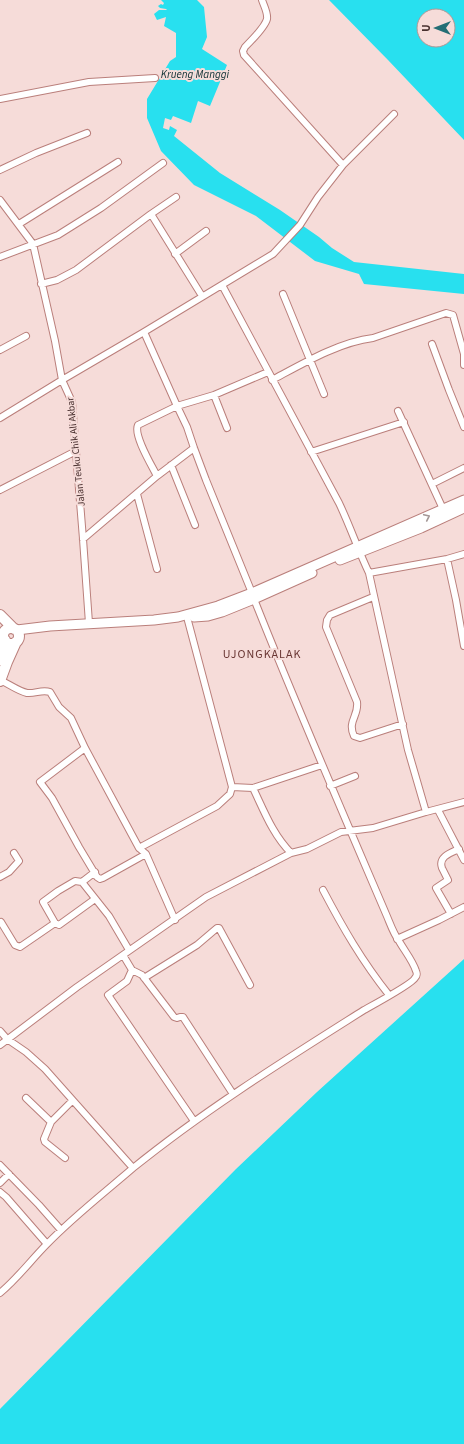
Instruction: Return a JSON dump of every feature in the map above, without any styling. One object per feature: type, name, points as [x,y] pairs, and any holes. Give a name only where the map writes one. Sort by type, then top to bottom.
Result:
[{"type":"highway","points":[[0,614],[17,634]]},
{"type":"highway","points":[[3,636],[10,643],[17,634]]},
{"type":"highway","points":[[0,680],[17,634]]},
{"type":"highway","points":[[0,660],[3,636]]},
{"type":"main road","points":[[17,634],[172,623],[181,622],[187,617],[216,614],[464,500]]},
{"type":"main road","points":[[358,549],[421,528],[464,508]]},
{"type":"main road","points":[[17,634],[50,626],[154,620],[178,617],[253,596]]},
{"type":"street","points":[[262,0],[267,19],[262,28],[245,47],[243,51],[244,55],[342,165]]},
{"type":"street","points":[[0,99],[89,82],[155,78]]},
{"type":"street","points":[[0,418],[202,296],[265,260],[300,226],[318,197],[342,165],[394,114]]},
{"type":"street","points":[[0,170],[36,153],[87,133]]},
{"type":"street","points":[[19,224],[118,162]]},
{"type":"street","points":[[0,257],[58,234],[102,208],[163,164]]},
{"type":"street","points":[[41,284],[57,280],[71,273],[176,197]]},
{"type":"street","name":"Jalan Teuku Chik Ali Akbar","points":[[0,200],[33,244],[55,340],[62,380],[72,402],[89,623]]},
{"type":"street","points":[[151,214],[202,296]]},
{"type":"street","points":[[175,254],[206,231]]},
{"type":"street","points":[[222,285],[339,503],[369,573],[408,750],[426,812]]},
{"type":"street","points":[[283,294],[324,394]]},
{"type":"street","points":[[272,380],[309,360],[360,339],[373,338],[447,313],[451,314],[454,318],[464,354],[464,364]]},
{"type":"street","points":[[0,1293],[61,1230],[167,1140],[278,1064],[388,995],[409,985],[416,975],[414,966],[397,939],[330,786],[194,448],[187,427],[144,332]]},
{"type":"street","points":[[0,350],[26,336]]},
{"type":"street","points":[[432,344],[448,390],[464,427]]},
{"type":"street","points":[[157,476],[145,453],[137,432],[136,427],[139,424],[177,406],[214,395],[268,372]]},
{"type":"street","points":[[214,395],[227,428]]},
{"type":"street","points":[[398,411],[444,509]]},
{"type":"street","points":[[311,452],[404,422]]},
{"type":"street","points":[[83,538],[157,476],[194,448]]},
{"type":"street","points":[[0,490],[76,451]]},
{"type":"street","points":[[171,465],[195,526]]},
{"type":"street","points":[[432,484],[464,468]]},
{"type":"street","points":[[137,494],[157,568]]},
{"type":"street","points":[[369,573],[447,559],[464,554]]},
{"type":"street","points":[[447,559],[464,646]]},
{"type":"street","points":[[373,596],[330,615],[327,620],[326,627],[357,704],[357,711],[351,724],[354,736],[358,738],[363,737],[402,724]]},
{"type":"street","points":[[139,848],[217,806],[230,794],[232,787],[187,617]]},
{"type":"street","points":[[0,680],[24,692],[50,692],[59,707],[71,718],[85,748],[139,848],[146,854],[175,920]]},
{"type":"street","points":[[85,748],[40,782],[52,798],[97,877],[100,879],[103,878],[146,854]]},
{"type":"street","points":[[232,787],[253,788],[322,765]]},
{"type":"street","points":[[330,786],[355,776]]},
{"type":"street","points":[[253,788],[272,827],[284,846],[291,853]]},
{"type":"street","points":[[0,1045],[129,950],[175,920],[206,897],[291,853],[307,849],[341,832],[373,828],[464,802]]},
{"type":"street","points":[[438,810],[464,860]]},
{"type":"street","points":[[451,914],[436,888],[448,880],[442,867],[442,859],[459,849]]},
{"type":"street","points":[[0,877],[20,861],[14,853]]},
{"type":"street","points":[[82,882],[95,872]]},
{"type":"street","points":[[95,899],[59,925],[42,902],[75,881],[82,882],[109,916],[129,950]]},
{"type":"street","points":[[323,890],[342,927],[368,968],[388,995]]},
{"type":"street","points":[[397,939],[464,907]]},
{"type":"street","points":[[0,923],[1,922],[15,945],[20,947],[56,922]]},
{"type":"street","points":[[143,977],[197,945],[217,928],[219,928],[250,985]]},
{"type":"street","points":[[123,955],[132,970],[143,977],[174,1017],[183,1017],[233,1094]]},
{"type":"street","points":[[132,970],[127,981],[108,995],[194,1121]]},
{"type":"street","points":[[0,1031],[7,1039],[26,1052],[45,1069],[133,1168]]},
{"type":"street","points":[[26,1098],[51,1122]]},
{"type":"street","points":[[65,1158],[44,1140],[51,1122],[72,1101]]},
{"type":"street","points":[[0,1166],[39,1204],[61,1230]]},
{"type":"street","points":[[0,1183],[9,1174]]},
{"type":"street","points":[[0,1192],[47,1244]]},
{"type":"water","name":"Krueng Manggi","points":[[161,0],[197,0],[204,7],[207,37],[202,49],[227,65],[210,106],[198,101],[191,123],[173,116],[171,120],[165,118],[163,128],[169,130],[170,126],[177,130],[174,136],[220,173],[280,210],[354,262],[464,274],[464,294],[364,284],[359,274],[315,261],[256,216],[194,185],[161,151],[147,118],[147,99],[170,61],[176,57],[176,33],[164,26],[166,17],[157,20],[154,14],[159,10],[167,10],[158,6],[161,4],[163,5],[164,3]]},
{"type":"water","points":[[329,0],[464,0],[464,140],[388,60]]},
{"type":"water","points":[[464,959],[464,1444],[0,1444],[0,1409],[236,1169],[317,1092]]},
{"type":"district","name":"UJONGKALAK","points":[[262,654]]}]
